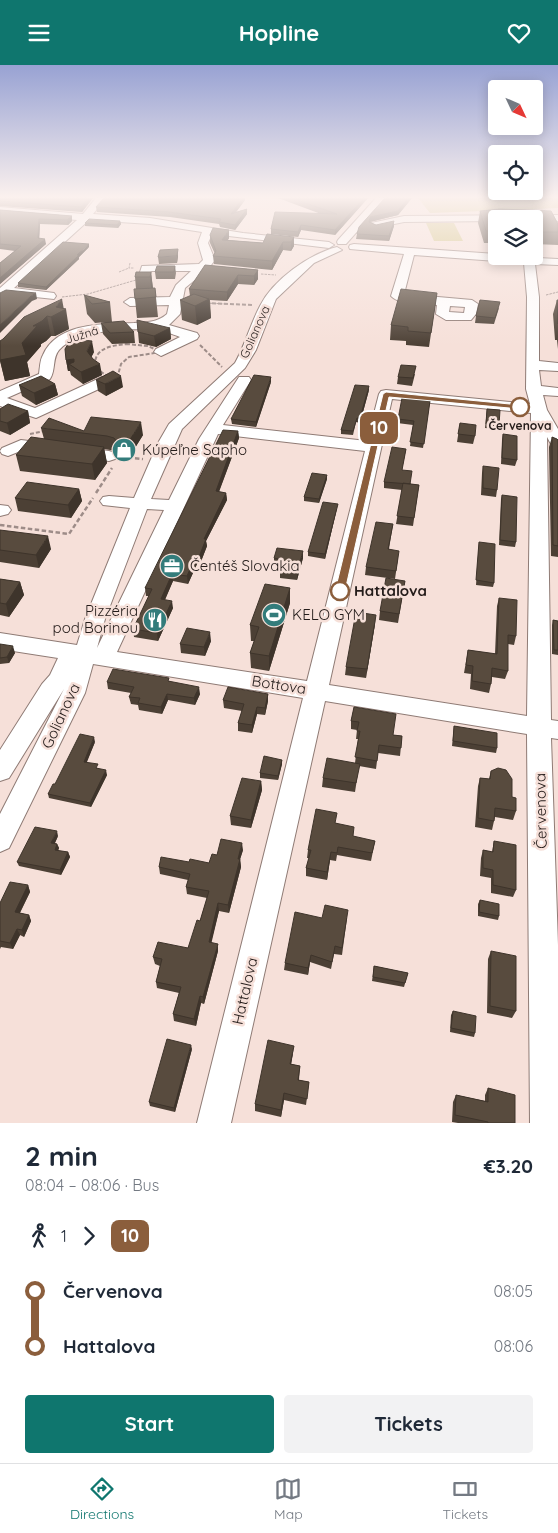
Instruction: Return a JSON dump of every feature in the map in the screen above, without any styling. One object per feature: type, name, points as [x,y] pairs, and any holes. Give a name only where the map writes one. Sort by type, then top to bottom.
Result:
[{"type":"street","points":[[1,292],[52,247]]},
{"type":"street","points":[[158,326],[168,321],[174,314],[177,291],[184,282],[206,269],[210,260],[205,247]]},
{"type":"street","name":"Golianova","points":[[0,839],[74,693],[87,654],[95,619],[166,443],[176,427],[240,365],[249,350],[271,297],[310,261],[338,247]]},
{"type":"street","points":[[360,247],[488,257]]},
{"type":"street","points":[[410,251],[397,296],[444,302]]},
{"type":"street","points":[[543,261],[558,262]]},
{"type":"street","name":"Červenova","points":[[529,265],[548,729],[546,1123]]},
{"type":"street","points":[[145,275],[146,268],[206,269]]},
{"type":"street","points":[[1,292],[50,295]]},
{"type":"street","points":[[130,302],[175,301]]},
{"type":"street","points":[[158,326],[192,336]]},
{"type":"street","name":"Južná","points":[[0,396],[45,376],[47,361],[52,351],[60,342],[90,330],[158,326]]},
{"type":"street","points":[[161,352],[192,336]]},
{"type":"street","points":[[532,365],[558,367]]},
{"type":"street","points":[[0,401],[36,413],[107,380]]},
{"type":"street","name":"Golianova","points":[[0,771],[50,690],[87,654],[176,506],[207,439],[244,380]]},
{"type":"street","points":[[558,392],[536,399],[558,443]]},
{"type":"street","name":"Hattalova","points":[[214,1123],[386,394],[536,399]]},
{"type":"street","points":[[214,429],[375,447]]},
{"type":"street","points":[[0,465],[7,459],[10,447],[112,460]]},
{"type":"street","points":[[109,501],[176,506]]},
{"type":"street","name":"Bottova","points":[[0,641],[548,729]]},
{"type":"path","points":[[119,272],[121,269],[129,268]]},
{"type":"path","points":[[261,274],[279,275]]},
{"type":"path","points":[[50,295],[72,297],[88,294],[131,283],[145,275]]},
{"type":"path","points":[[175,301],[259,305]]},
{"type":"path","points":[[192,336],[214,360],[228,370]]},
{"type":"path","points":[[139,345],[161,352],[130,357],[121,364],[121,372],[112,379],[95,368],[95,355],[101,349],[110,346],[139,345]]},
{"type":"path","points":[[10,447],[29,434],[49,431]]},
{"type":"path","points":[[0,515],[69,534],[112,460],[150,459]]},
{"type":"building","points":[[19,247],[35,247],[0,278],[0,263]]},
{"type":"building","points":[[57,247],[85,247],[46,287],[18,283]]},
{"type":"building","points":[[215,247],[280,247],[272,261],[213,256],[216,251]]},
{"type":"building","points":[[178,249],[177,256],[158,257],[160,250]]},
{"type":"building","points":[[205,265],[258,270],[254,276],[238,275],[227,292],[189,289]]},
{"type":"building","points":[[157,266],[175,266],[174,272],[155,272]]},
{"type":"building","points":[[136,272],[151,272],[150,277],[135,277]]},
{"type":"building","points":[[155,288],[156,297],[135,299],[134,289]]},
{"type":"building","points":[[401,289],[437,293],[431,333],[408,331],[408,327],[391,325]]},
{"type":"building","points":[[6,290],[36,293],[0,325],[0,293]]},
{"type":"building","points":[[194,294],[209,299],[195,306],[180,300]]},
{"type":"building","points":[[84,295],[110,302],[92,304]]},
{"type":"building","points":[[62,299],[56,307],[66,309],[51,317],[47,316],[33,326],[37,326],[22,343],[26,355],[0,360],[0,341],[24,317]]},
{"type":"building","points":[[480,300],[500,302],[495,318],[476,316]]},
{"type":"building","points":[[137,320],[170,328],[154,336],[138,332]]},
{"type":"building","points":[[124,321],[134,332],[110,333],[101,323]]},
{"type":"building","points":[[71,339],[92,341],[87,351],[100,364],[81,372],[69,364],[74,362],[74,359],[66,360],[65,349]]},
{"type":"building","points":[[401,365],[416,366],[413,378],[398,377]]},
{"type":"building","points":[[113,371],[121,376],[105,384],[96,380]]},
{"type":"building","points":[[254,375],[271,377],[256,422],[231,419]]},
{"type":"building","points":[[41,376],[55,384],[34,393],[19,385]]},
{"type":"building","points":[[355,385],[369,386],[360,418],[357,418],[353,431],[341,430]]},
{"type":"building","points":[[402,398],[430,401],[424,444],[410,442],[414,421],[398,419]]},
{"type":"building","points":[[8,404],[28,411],[7,423],[0,421],[0,409]]},
{"type":"building","points":[[487,409],[500,410],[499,425],[486,424]]},
{"type":"building","points":[[91,417],[141,422],[128,443],[117,442],[114,438],[107,436],[41,428],[49,418],[84,431]]},
{"type":"building","points":[[460,423],[476,425],[475,436],[458,434]]},
{"type":"building","points":[[223,430],[238,431],[216,491],[226,493],[204,539],[206,539],[199,557],[196,556],[187,576],[172,574],[161,599],[172,601],[157,633],[133,629],[152,589],[145,588]]},
{"type":"building","points":[[503,434],[517,436],[517,460],[502,458]]},
{"type":"building","points":[[31,437],[104,447],[92,464],[16,455]]},
{"type":"building","points":[[552,437],[558,440],[558,546],[553,545]]},
{"type":"building","points":[[392,447],[406,449],[402,470],[412,471],[410,484],[384,482]]},
{"type":"building","points":[[483,466],[499,468],[497,490],[483,488]]},
{"type":"building","points":[[312,473],[327,475],[319,499],[304,497]]},
{"type":"building","points":[[27,482],[79,489],[68,505],[15,498]]},
{"type":"building","points":[[403,483],[419,485],[414,518],[397,516]]},
{"type":"building","points":[[502,495],[517,497],[516,542],[500,540]]},
{"type":"building","points":[[323,502],[338,504],[325,554],[308,552]]},
{"type":"building","points":[[376,522],[393,524],[388,549],[399,551],[396,571],[366,567]]},
{"type":"building","points":[[0,530],[48,536],[36,555],[0,550]]},
{"type":"building","points":[[479,542],[495,544],[494,583],[476,580]]},
{"type":"building","points":[[277,548],[303,551],[297,573],[280,571],[284,560],[274,558]]},
{"type":"building","points":[[386,578],[405,581],[399,614],[380,611]]},
{"type":"building","points":[[0,579],[20,582],[6,604],[0,603]]},
{"type":"building","points":[[265,584],[290,588],[269,656],[250,653],[259,627],[250,625]]},
{"type":"building","points":[[499,598],[517,600],[516,636],[508,635],[508,671],[492,668],[491,684],[472,681],[473,666],[466,665],[468,650],[497,654]]},
{"type":"building","points":[[356,612],[376,615],[367,669],[346,667]]},
{"type":"building","points":[[553,620],[558,621],[558,650],[554,650]]},
{"type":"building","points":[[187,628],[210,632],[204,647],[180,644]]},
{"type":"building","points":[[0,644],[13,646],[7,657],[0,658]]},
{"type":"building","points":[[113,669],[169,678],[168,681],[199,687],[194,698],[167,694],[161,707],[138,703],[140,698],[129,697],[134,687],[107,682]]},
{"type":"building","points":[[228,687],[268,694],[265,708],[257,707],[252,725],[238,723],[244,704],[223,700]]},
{"type":"building","points":[[354,707],[396,714],[393,735],[402,736],[401,748],[379,745],[377,761],[355,757],[360,731],[357,731],[359,722],[351,721]]},
{"type":"building","points":[[454,726],[497,733],[497,748],[453,741]]},
{"type":"building","points":[[80,734],[94,737],[84,762],[98,764],[96,768],[106,770],[90,803],[48,794]]},
{"type":"building","points":[[264,756],[282,760],[278,776],[260,773]]},
{"type":"building","points":[[327,758],[360,764],[356,783],[323,778]]},
{"type":"building","points":[[498,768],[506,770],[512,779],[512,797],[516,798],[516,811],[495,808],[494,821],[478,818],[480,778],[490,779],[491,771]]},
{"type":"building","points":[[242,778],[261,781],[251,820],[230,816]]},
{"type":"building","points":[[316,809],[337,813],[335,823],[354,827],[353,836],[375,841],[372,853],[338,847],[337,853],[331,852],[327,872],[306,868],[311,850],[308,850]]},
{"type":"building","points":[[35,827],[57,831],[51,843],[57,844],[55,850],[68,852],[60,870],[17,862]]},
{"type":"building","points":[[221,839],[242,843],[238,859],[240,859],[228,905],[218,903],[209,942],[218,944],[203,997],[200,996],[194,1019],[173,1014],[181,987],[156,982],[162,959],[153,957],[158,942],[188,948],[197,920],[200,921],[209,891],[186,887],[190,874],[159,867],[161,857],[189,862],[190,859],[209,863],[212,854],[217,855]]},
{"type":"building","points":[[494,841],[516,845],[516,890],[493,885],[493,870],[483,868],[483,850],[493,852]]},
{"type":"building","points":[[10,882],[28,885],[15,912],[29,915],[22,930],[17,929],[10,943],[0,941],[0,903]]},
{"type":"building","points":[[480,900],[499,904],[499,916],[479,912]]},
{"type":"building","points":[[325,905],[348,910],[342,948],[335,946],[332,962],[311,955],[308,968],[285,963],[295,912],[322,918]]},
{"type":"building","points":[[491,951],[516,956],[516,1011],[490,1006]]},
{"type":"building","points":[[374,966],[408,973],[405,983],[373,977]]},
{"type":"building","points":[[453,1011],[476,1016],[475,1033],[451,1028]]},
{"type":"building","points":[[167,1039],[191,1045],[174,1108],[149,1102]]},
{"type":"building","points":[[268,1040],[294,1046],[290,1064],[300,1066],[298,1080],[309,1082],[307,1099],[284,1093],[281,1110],[255,1104]]},
{"type":"building","points":[[488,1088],[515,1095],[515,1123],[488,1123],[455,1115],[456,1095],[488,1102]]},
{"type":"bus line","name":"10","points":[[340,591],[386,394],[520,407]]},
{"type":"place","name":"Červenova","points":[[520,407]]},
{"type":"place","name":"Kúpeľne Sapho","points":[[124,450]]},
{"type":"place","name":"Čentéš Slovakia","points":[[172,566]]},
{"type":"place","name":"Hattalova","points":[[340,591]]},
{"type":"place","name":"KELO GYM","points":[[274,615]]},
{"type":"place","name":"Pizzéria pod Borinou","points":[[155,620]]}]
